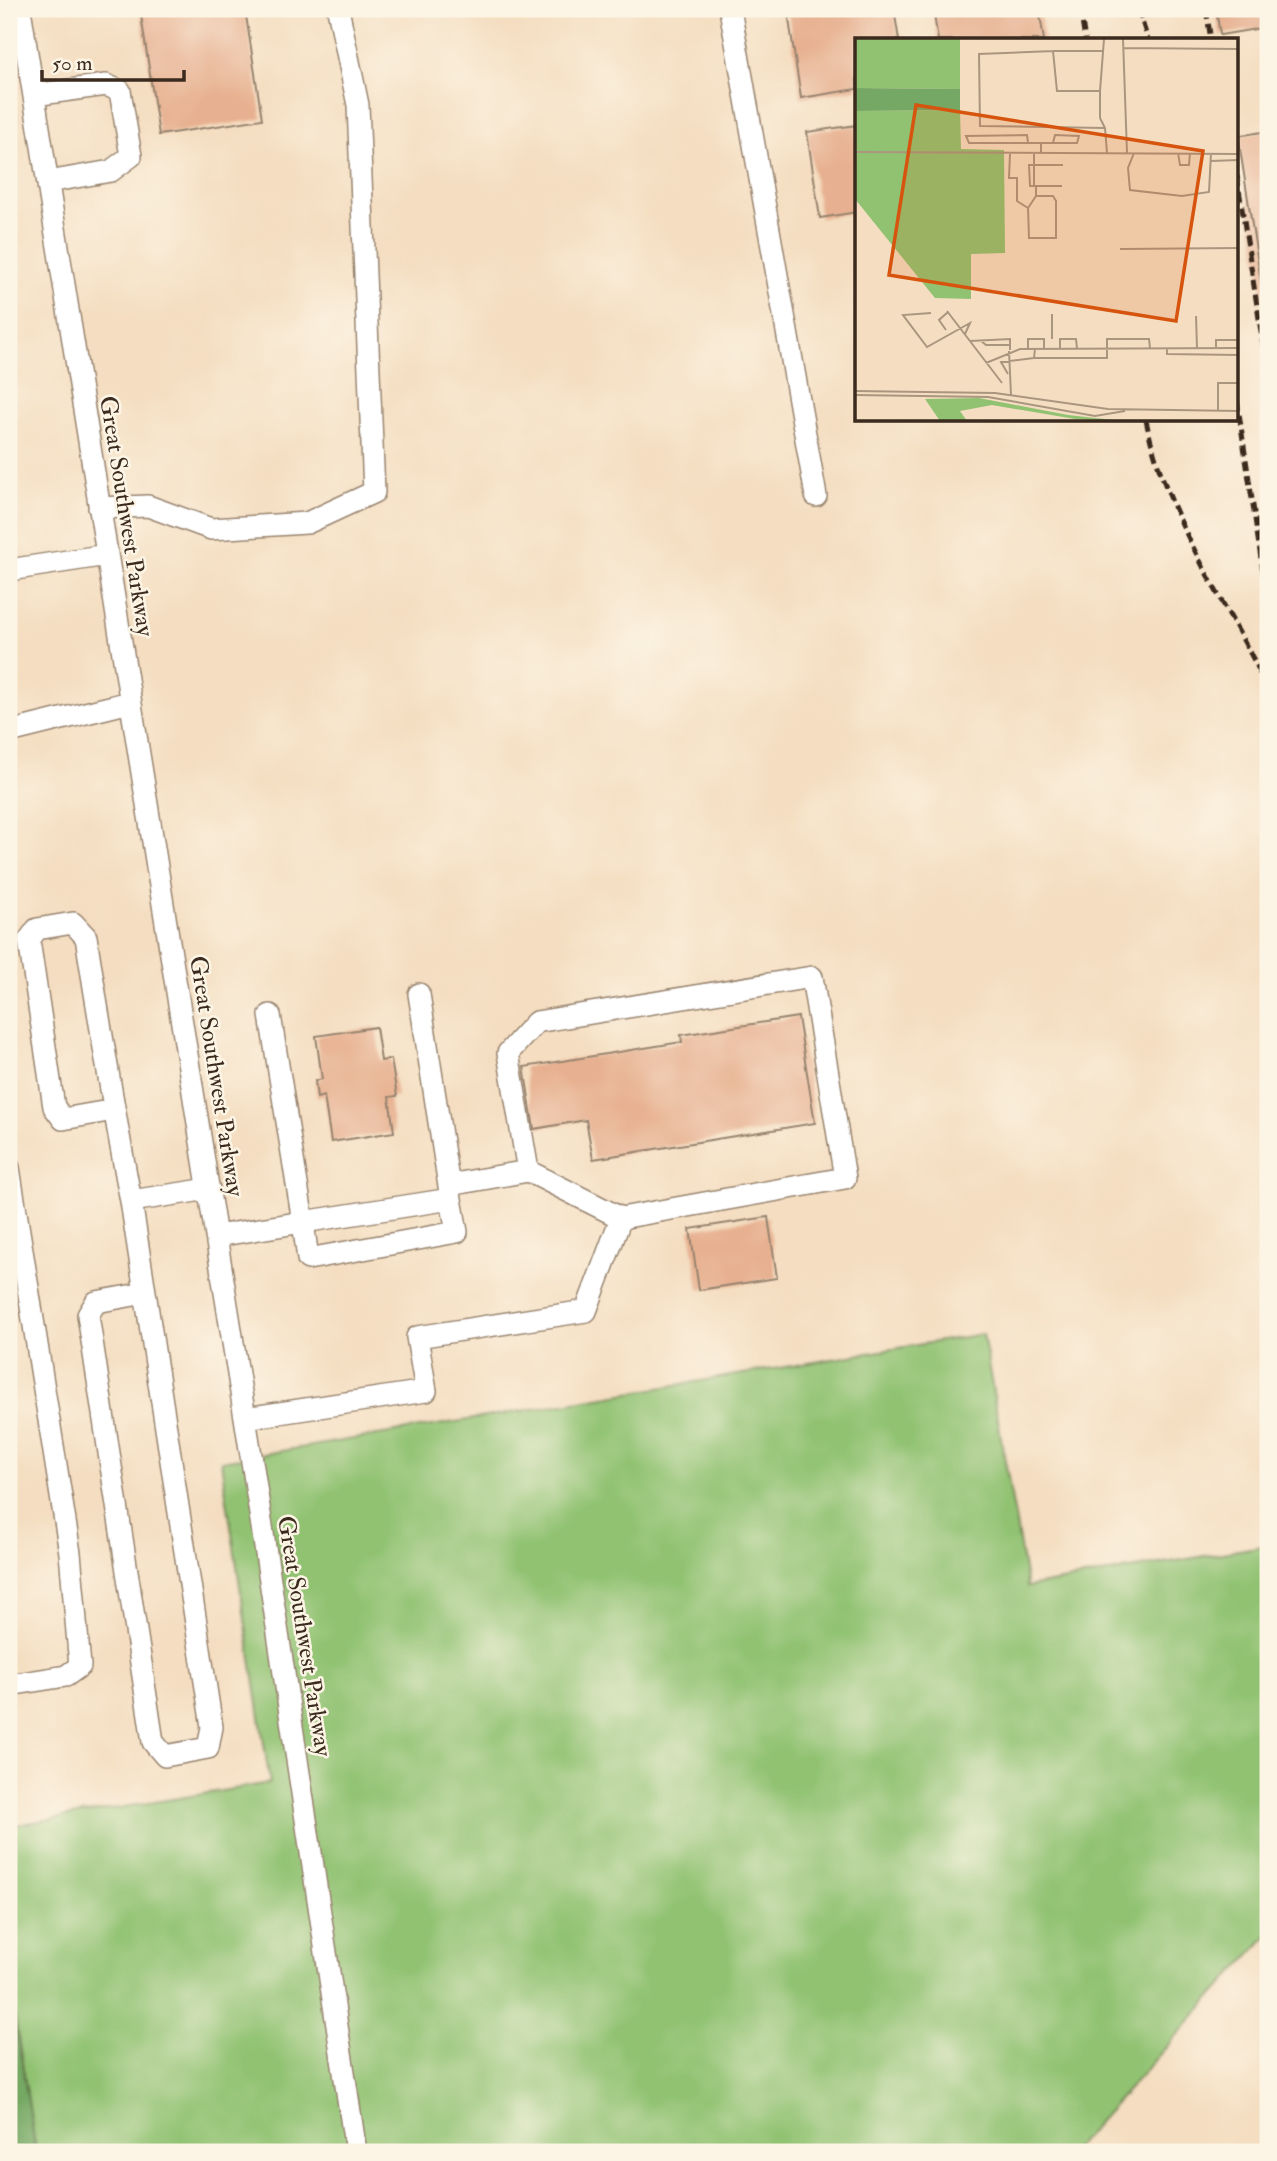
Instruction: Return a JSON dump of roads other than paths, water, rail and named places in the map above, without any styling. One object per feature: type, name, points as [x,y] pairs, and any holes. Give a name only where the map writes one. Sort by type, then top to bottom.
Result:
[{"type":"street","name":"Great Southwest Parkway","points":[[20,9],[245,1418],[356,2152]]},
{"type":"street","points":[[99,508],[148,506],[211,529],[307,523],[374,492],[358,105],[338,9]]},
{"type":"street","points":[[730,9],[816,496]]},
{"type":"street","points":[[34,95],[106,85],[120,91],[131,156],[111,171],[48,183]]},
{"type":"street","points":[[9,570],[107,555]]},
{"type":"street","points":[[9,732],[130,702]]},
{"type":"street","points":[[114,1111],[63,1119],[54,1107],[29,940],[37,929],[73,923],[86,937],[131,1201],[212,1727],[208,1748],[165,1756],[153,1742],[88,1315],[96,1302],[145,1293]]},
{"type":"street","points":[[216,1236],[303,1222],[450,1192],[528,1171],[621,1218],[845,1178],[812,977],[536,1021],[508,1053],[528,1171]]},
{"type":"street","points":[[270,1015],[308,1259],[457,1232],[419,994]]},
{"type":"street","points":[[9,1168],[70,1553],[79,1666],[66,1676],[9,1685]]},
{"type":"street","points":[[131,1201],[209,1189]]},
{"type":"street","points":[[245,1418],[426,1391],[417,1337],[586,1311],[621,1218]]},
{"type":"railway","points":[[1080,9],[1085,38]]},
{"type":"railway","points":[[1138,9],[1147,38]]},
{"type":"railway","points":[[1206,9],[1211,38]]},
{"type":"railway","points":[[1238,182],[1268,377]]},
{"type":"railway","points":[[1238,407],[1268,605]]},
{"type":"railway","points":[[1146,422],[1154,453],[1179,517],[1258,668],[1268,697]]}]
